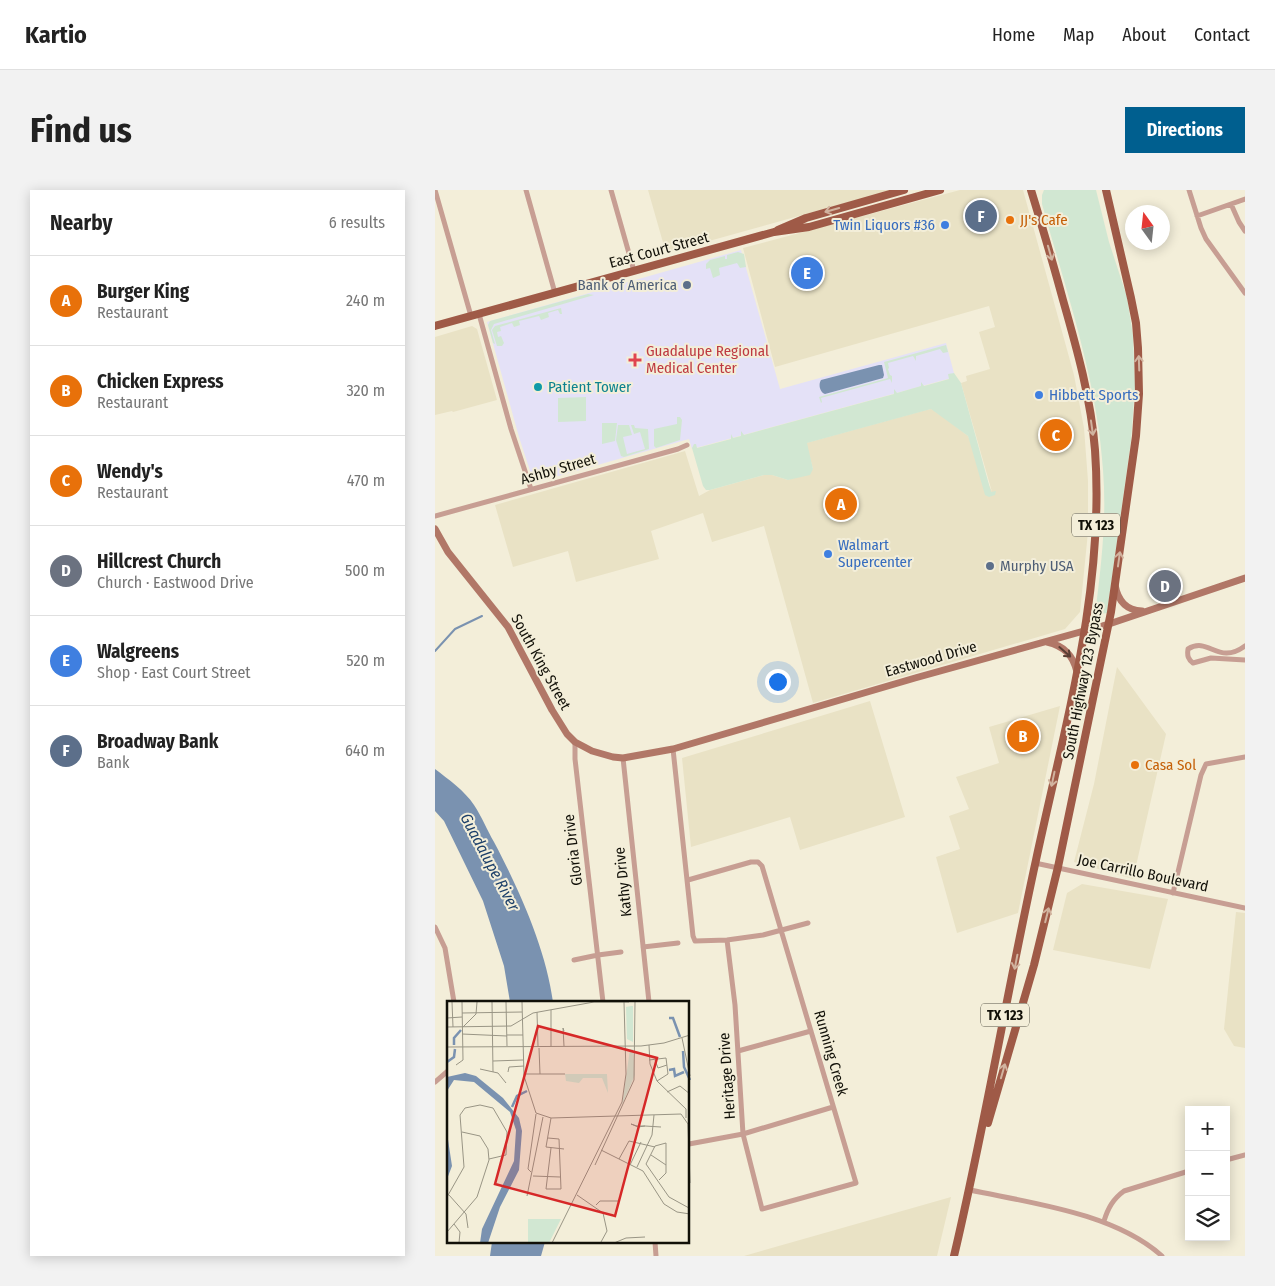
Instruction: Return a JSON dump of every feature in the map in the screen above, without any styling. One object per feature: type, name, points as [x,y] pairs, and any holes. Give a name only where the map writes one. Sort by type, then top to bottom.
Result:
[{"type":"main road","name":"East Court Street","points":[[774,232],[806,218],[904,190]]},
{"type":"main road","name":"East Court Street","points":[[435,326],[774,232],[809,227],[940,190]]},
{"type":"main road","name":"South Highway 123 Bypass","points":[[975,1168],[1035,862],[1085,631],[1092,582],[1096,524],[1096,464],[1092,426],[1075,341],[1033,190]]},
{"type":"main road","name":"South Highway 123 Bypass","points":[[954,1256],[969,1190],[1034,965],[1058,867],[1109,624],[1115,585],[1136,436],[1139,370],[1136,323],[1106,190]]},
{"type":"main road","name":"South King Street","points":[[435,529],[458,566],[508,627],[556,717],[575,742],[584,748],[603,755],[623,758]]},
{"type":"main road","name":"Eastwood Drive","points":[[623,758],[673,749],[1085,631],[1148,612],[1245,578]]},
{"type":"main road","points":[[1115,585],[1119,598],[1125,606],[1148,612]]},
{"type":"main road","points":[[1044,642],[1058,646],[1067,652],[1073,660],[1077,672]]},
{"type":"street","points":[[435,190],[531,489]]},
{"type":"street","points":[[526,190],[555,293]]},
{"type":"street","points":[[611,190],[634,271]]},
{"type":"street","points":[[1189,190],[1197,216],[1211,246],[1245,293]]},
{"type":"street","points":[[1197,216],[1245,199]]},
{"type":"street","points":[[1231,204],[1245,231]]},
{"type":"street","name":"Ashby Street","points":[[435,516],[678,449],[687,444]]},
{"type":"street","points":[[1245,646],[1235,652],[1223,656],[1211,658],[1193,664],[1187,655],[1189,649],[1194,645],[1201,644],[1223,656],[1245,660]]},
{"type":"street","name":"Gloria Drive","points":[[575,742],[575,759],[603,1001]]},
{"type":"street","points":[[673,749],[695,941],[727,940],[758,936],[808,923]]},
{"type":"street","points":[[1173,893],[1201,774],[1206,764],[1245,757]]},
{"type":"street","name":"Kathy Drive","points":[[623,758],[649,1001]]},
{"type":"street","name":"Running Creek","points":[[687,880],[751,862],[758,862],[762,866],[856,1183],[762,1208]]},
{"type":"street","name":"Joe Carrillo Boulevard","points":[[1035,862],[1245,908]]},
{"type":"street","points":[[435,927],[445,948],[453,1001]]},
{"type":"street","name":"Heritage Drive","points":[[727,940],[738,1051],[743,1134],[762,1208]]},
{"type":"street","points":[[643,947],[678,944]]},
{"type":"street","points":[[574,960],[621,952]]},
{"type":"street","points":[[738,1051],[811,1031]]},
{"type":"street","points":[[435,1082],[447,1072]]},
{"type":"street","points":[[690,1144],[743,1134],[833,1107]]},
{"type":"street","points":[[1230,1159],[1245,1155]]},
{"type":"street","points":[[1104,1221],[1111,1204],[1124,1191],[1185,1172]]},
{"type":"street","points":[[969,1190],[1104,1221],[1149,1244],[1161,1256]]},
{"type":"shaded area","points":[[648,190],[892,190],[666,253]]},
{"type":"shaded area","points":[[960,190],[1023,190],[1074,375],[1084,428],[1088,481],[1088,532],[1080,612],[1065,629],[813,703],[764,526],[712,542],[703,513],[651,531],[659,559],[576,582],[568,551],[513,567],[495,505],[685,451],[699,496],[710,490],[764,475],[772,475],[788,480],[813,469],[806,443],[931,409],[968,436],[992,492],[961,383],[967,381],[966,376],[990,369],[979,332],[995,327],[989,306],[775,367],[743,248]]},
{"type":"shaded area","name":"Guadalupe Regional Medical Center","points":[[741,250],[780,389],[946,343],[955,377],[692,449],[689,439],[534,483],[519,437],[487,322]]},
{"type":"shaded area","points":[[472,326],[477,329],[497,400],[435,415],[435,337]]},
{"type":"shaded area","points":[[1117,667],[1166,734],[1133,879],[1074,862],[1094,784]]},
{"type":"shaded area","points":[[870,701],[905,817],[800,850],[790,817],[691,847],[682,758]]},
{"type":"shaded area","points":[[1060,706],[1018,913],[957,933],[936,857],[960,849],[949,816],[969,809],[956,777],[999,763],[989,727]]},
{"type":"shaded area","points":[[1082,884],[1168,899],[1150,969],[1053,950],[1067,893]]},
{"type":"shaded area","points":[[1236,912],[1245,913],[1245,1048],[1234,1046],[1224,1029]]},
{"type":"shaded area","points":[[951,1197],[937,1256],[744,1256],[909,1209]]},
{"type":"green space","points":[[1044,190],[1096,190],[1109,242],[1127,297],[1133,336],[1135,386],[1131,441],[1107,613],[1095,615],[1104,525],[1104,488],[1100,436],[1079,336],[1042,204]]},
{"type":"green space","points":[[738,252],[744,254],[746,267],[740,268],[737,263],[719,268],[720,275],[713,278],[710,268],[706,269],[706,264],[710,260],[725,256],[725,259],[727,259],[727,255]]},
{"type":"green space","points":[[588,294],[594,295],[494,324],[491,330],[495,344],[493,343],[488,325],[490,321]]},
{"type":"green space","points":[[561,308],[562,314],[558,310],[548,313],[549,317],[541,320],[539,316],[519,321],[520,325],[514,327],[512,323],[500,327],[501,331],[497,332],[498,337],[501,336],[504,343],[502,346],[497,346],[492,330],[495,326]]},
{"type":"green space","points":[[946,345],[948,352],[943,353],[940,349],[916,356],[916,361],[913,356],[888,363],[892,383],[890,379],[821,398],[821,403],[819,397],[888,378],[884,362]]},
{"type":"green space","points":[[954,373],[961,383],[991,492],[996,491],[995,495],[989,497],[985,495],[968,436],[931,409],[807,443],[813,469],[810,475],[788,480],[772,475],[764,475],[710,490],[706,490],[703,486],[692,448],[694,444],[696,444],[697,448],[731,439],[731,434],[733,438],[741,436],[741,431],[744,435],[894,394],[894,389],[897,393],[921,386],[921,382],[924,386],[949,379],[948,374]]},
{"type":"green space","points":[[586,397],[586,421],[558,422],[558,398]]},
{"type":"green space","points":[[677,417],[680,417],[682,420],[680,440],[656,448],[654,446],[654,429],[677,424]]},
{"type":"green space","points":[[602,423],[617,423],[615,441],[602,444]]},
{"type":"green space","points":[[618,425],[629,425],[632,435],[623,437],[627,454],[645,449],[640,432],[634,434],[631,425],[634,425],[635,428],[648,429],[649,449],[624,457],[621,456],[616,440]]},
{"type":"water","points":[[882,365],[883,378],[825,394],[821,390],[821,380]]},
{"type":"water","name":"Guadalupe River","points":[[435,769],[466,795],[480,814],[522,899],[538,940],[553,1001],[510,1001],[504,966],[483,901],[444,821],[435,811]]},
{"type":"water","points":[[492,1244],[544,1244],[541,1256],[490,1256]]},
{"type":"waterway","points":[[435,651],[455,629],[482,616]]},
{"type":"place","name":"Broadway Bank","points":[[981,216]]},
{"type":"place","name":"JJ's Cafe","points":[[1010,220]]},
{"type":"place","name":"Twin Liquors #36","points":[[945,225]]},
{"type":"place","name":"Walgreens","points":[[807,273]]},
{"type":"place","name":"Bank of America","points":[[687,285]]},
{"type":"place","name":"Guadalupe Regional Medical Center","points":[[635,360]]},
{"type":"place","name":"Patient Tower","points":[[538,387]]},
{"type":"place","name":"Hibbett Sports","points":[[1039,395]]},
{"type":"place","name":"Wendy's","points":[[1056,435]]},
{"type":"place","name":"Burger King","points":[[841,504]]},
{"type":"place","name":"Walmart Supercenter","points":[[828,554]]},
{"type":"place","name":"Murphy USA","points":[[990,566]]},
{"type":"place","name":"Hillcrest Church","points":[[1165,586]]},
{"type":"place","name":"Chicken Express","points":[[1023,736]]},
{"type":"place","name":"Casa Sol","points":[[1135,765]]}]
